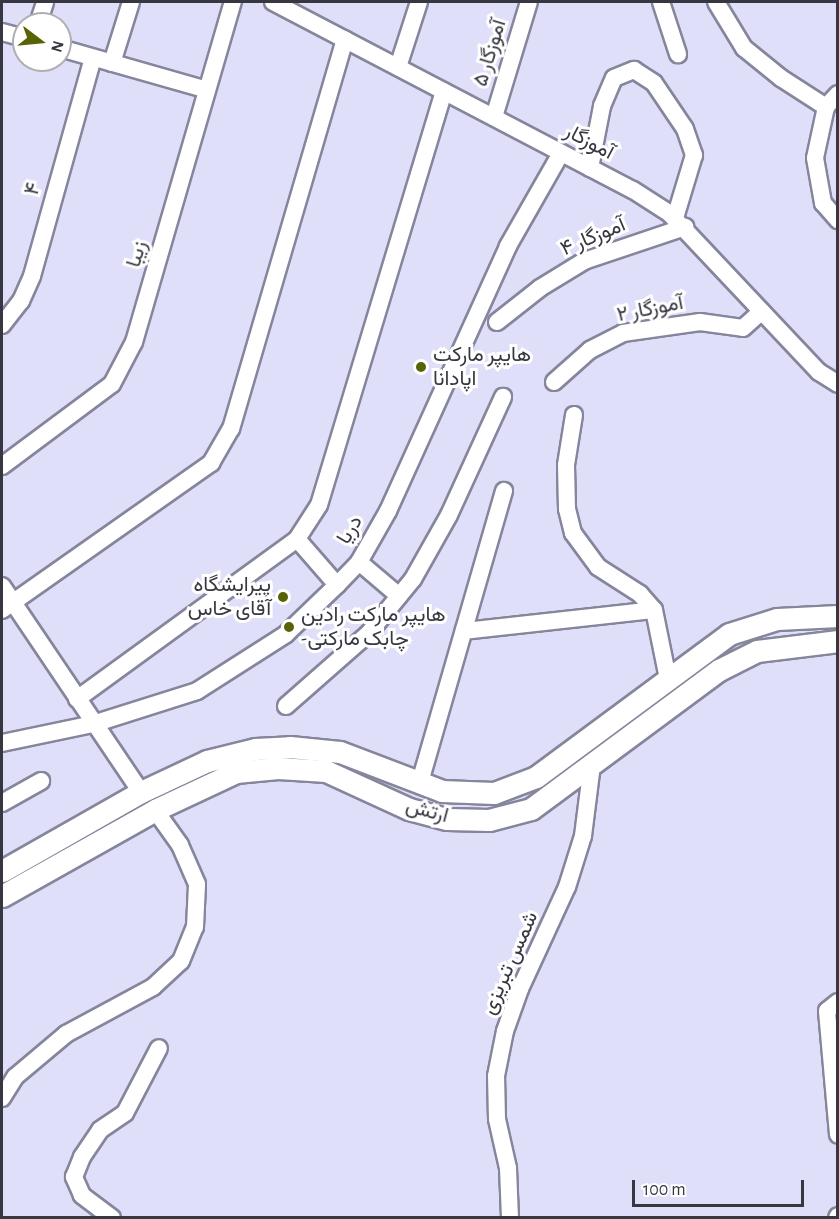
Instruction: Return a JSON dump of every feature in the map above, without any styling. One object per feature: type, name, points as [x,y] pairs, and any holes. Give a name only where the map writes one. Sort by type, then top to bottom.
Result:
[{"type":"main road","name":"ارتش","points":[[2,871],[141,792],[207,761],[255,749],[290,747],[340,752],[442,790],[494,794],[536,777],[729,634],[777,619],[837,616]]},
{"type":"main road","name":"ارتش","points":[[2,896],[155,810],[236,772],[278,768],[326,771],[409,809],[447,819],[489,820],[531,809],[719,670],[757,651],[837,641]]},
{"type":"street","points":[[112,63],[131,2]]},
{"type":"street","name":"زیبا","points":[[2,466],[112,384],[134,342],[233,2]]},
{"type":"street","name":"آموزگار","points":[[273,2],[590,168],[680,222],[819,372],[837,384]]},
{"type":"street","points":[[398,67],[418,2]]},
{"type":"street","name":"آموزگار ۵","points":[[494,117],[529,2]]},
{"type":"street","points":[[661,2],[678,54]]},
{"type":"street","points":[[716,2],[744,48],[781,78],[832,101],[818,130],[816,183],[823,203],[837,220]]},
{"type":"street","points":[[7,606],[211,463],[231,429],[345,39]]},
{"type":"street","points":[[72,52],[207,90]]},
{"type":"street","name":"۴","points":[[2,325],[21,301],[32,276],[93,58]]},
{"type":"street","points":[[590,168],[602,106],[614,78],[634,70],[654,83],[685,129],[694,155],[680,222]]},
{"type":"street","points":[[77,699],[297,539],[319,505],[444,91]]},
{"type":"street","name":"دریا","points":[[2,743],[93,724],[197,691],[286,634],[337,585],[358,562],[388,511],[508,246],[561,153]]},
{"type":"street","name":"آموزگار ۴","points":[[497,322],[540,288],[584,261],[680,222]]},
{"type":"street","name":"آموزگار ۲","points":[[554,382],[590,350],[623,333],[700,322],[743,328],[762,311]]},
{"type":"street","points":[[286,706],[368,634],[399,596],[449,515],[503,397]]},
{"type":"street","points":[[574,414],[566,465],[567,509],[573,533],[598,567],[640,594],[654,610],[668,679]]},
{"type":"street","points":[[420,782],[504,490]]},
{"type":"street","points":[[297,539],[337,585]]},
{"type":"street","points":[[358,562],[399,596]]},
{"type":"street","points":[[2,586],[7,606],[77,699],[141,792]]},
{"type":"street","points":[[464,631],[654,610]]},
{"type":"street","name":"شمس تبریزی","points":[[510,1218],[508,1168],[497,1119],[496,1076],[505,1031],[520,989],[567,887],[585,826],[592,765]]},
{"type":"street","points":[[2,803],[41,781]]},
{"type":"street","points":[[2,1098],[15,1077],[66,1034],[153,987],[181,961],[195,927],[197,884],[180,845],[155,810]]},
{"type":"street","points":[[837,1002],[827,1011],[837,1135]]},
{"type":"street","points":[[110,1217],[82,1195],[74,1177],[82,1157],[100,1130],[125,1113],[159,1048]]},
{"type":"place","name":"هایپر مارکت اپادانا","points":[[421,367]]},
{"type":"place","name":"پیرایشگاه آقای خاس","points":[[283,597]]},
{"type":"place","name":"هایپر مارکت رادین -چابک مارکتی","points":[[289,627]]}]
